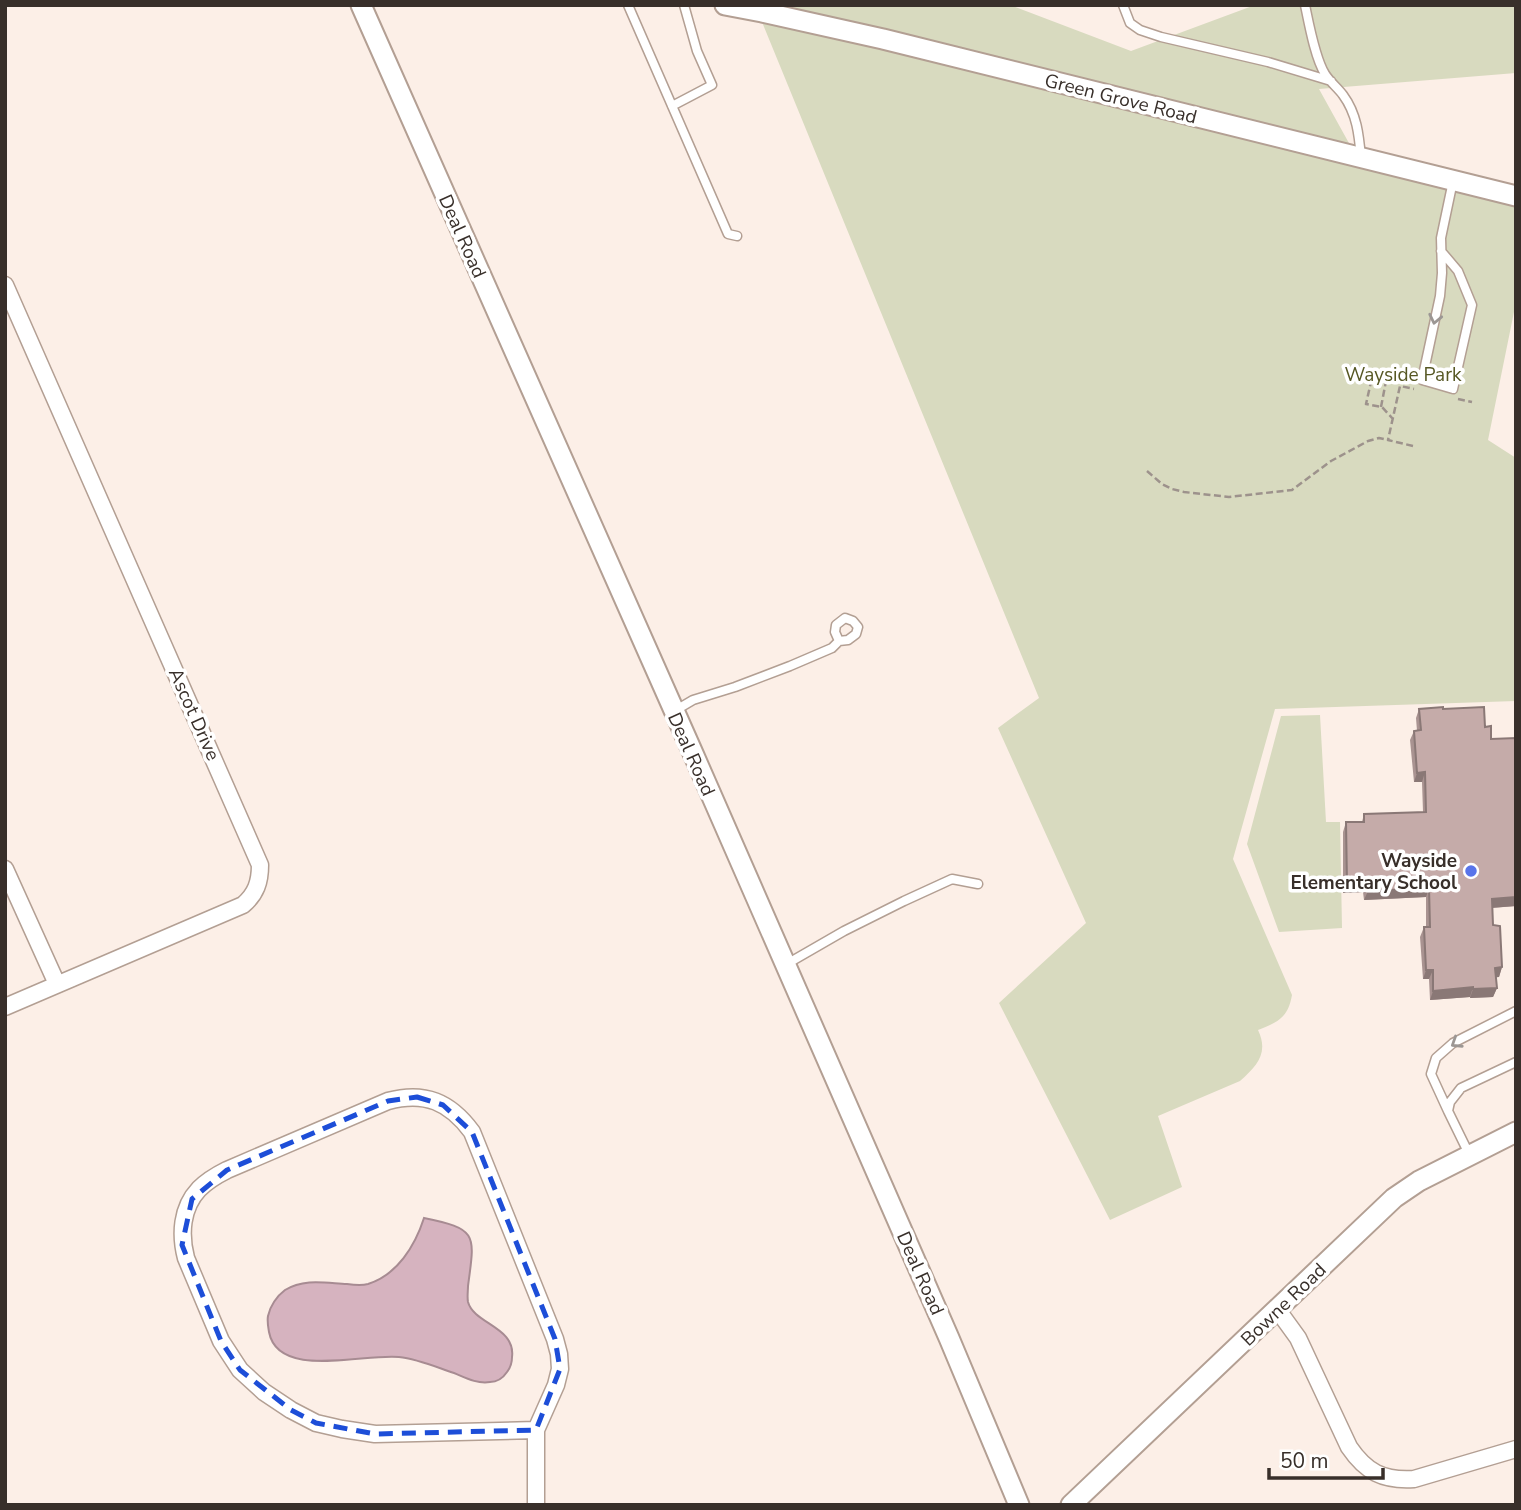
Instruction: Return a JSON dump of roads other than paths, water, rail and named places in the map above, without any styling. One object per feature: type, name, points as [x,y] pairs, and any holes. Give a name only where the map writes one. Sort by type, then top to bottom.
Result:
[{"type":"street","name":"Deal Road","points":[[361,5],[949,1338],[1019,1505]]},
{"type":"street","name":"Green Grove Road","points":[[732,6],[883,39],[1516,196]]},
{"type":"street","name":"Ascot Drive","points":[[5,285],[260,865],[258,885],[243,905],[5,1007]]},
{"type":"street","points":[[5,869],[57,984]]},
{"type":"street","points":[[536,1430],[375,1434],[316,1423],[264,1392],[240,1370],[221,1340],[186,1258],[182,1228],[185,1214],[199,1189],[227,1170],[388,1101],[417,1097],[443,1105],[457,1113],[472,1132],[559,1354],[560,1370],[556,1385],[536,1430],[536,1505]]},
{"type":"street","name":"Bowne Road","points":[[1071,1505],[1394,1198],[1419,1181],[1516,1132]]},
{"type":"street","points":[[1277,1309],[1298,1338],[1349,1447],[1370,1471],[1401,1480],[1414,1479],[1516,1449]]},
{"type":"lane","points":[[628,5],[728,234],[737,236]]},
{"type":"lane","points":[[672,106],[712,85],[697,51],[684,5]]},
{"type":"lane","points":[[1123,5],[1130,23],[1140,30],[1268,62],[1331,81]]},
{"type":"lane","points":[[1305,5],[1314,44],[1325,74],[1343,95],[1354,114],[1359,129],[1361,158]]},
{"type":"lane","points":[[1441,251],[1458,271],[1472,305],[1453,389],[1422,380],[1440,296],[1441,238],[1454,181]]},
{"type":"lane","points":[[673,711],[693,700],[790,666],[832,648],[839,641]]},
{"type":"lane","points":[[785,965],[844,931],[952,879],[978,884]]},
{"type":"lane","points":[[1470,1156],[1431,1074],[1436,1058],[1453,1043],[1516,1011]]},
{"type":"lane","points":[[1448,1111],[1450,1102],[1461,1088],[1516,1062]]},
{"type":"place","name":"Wayside Elementary School","points":[[1471,871]]},
{"type":"park label","name":"Wayside Park","points":[[1403,374]]}]
